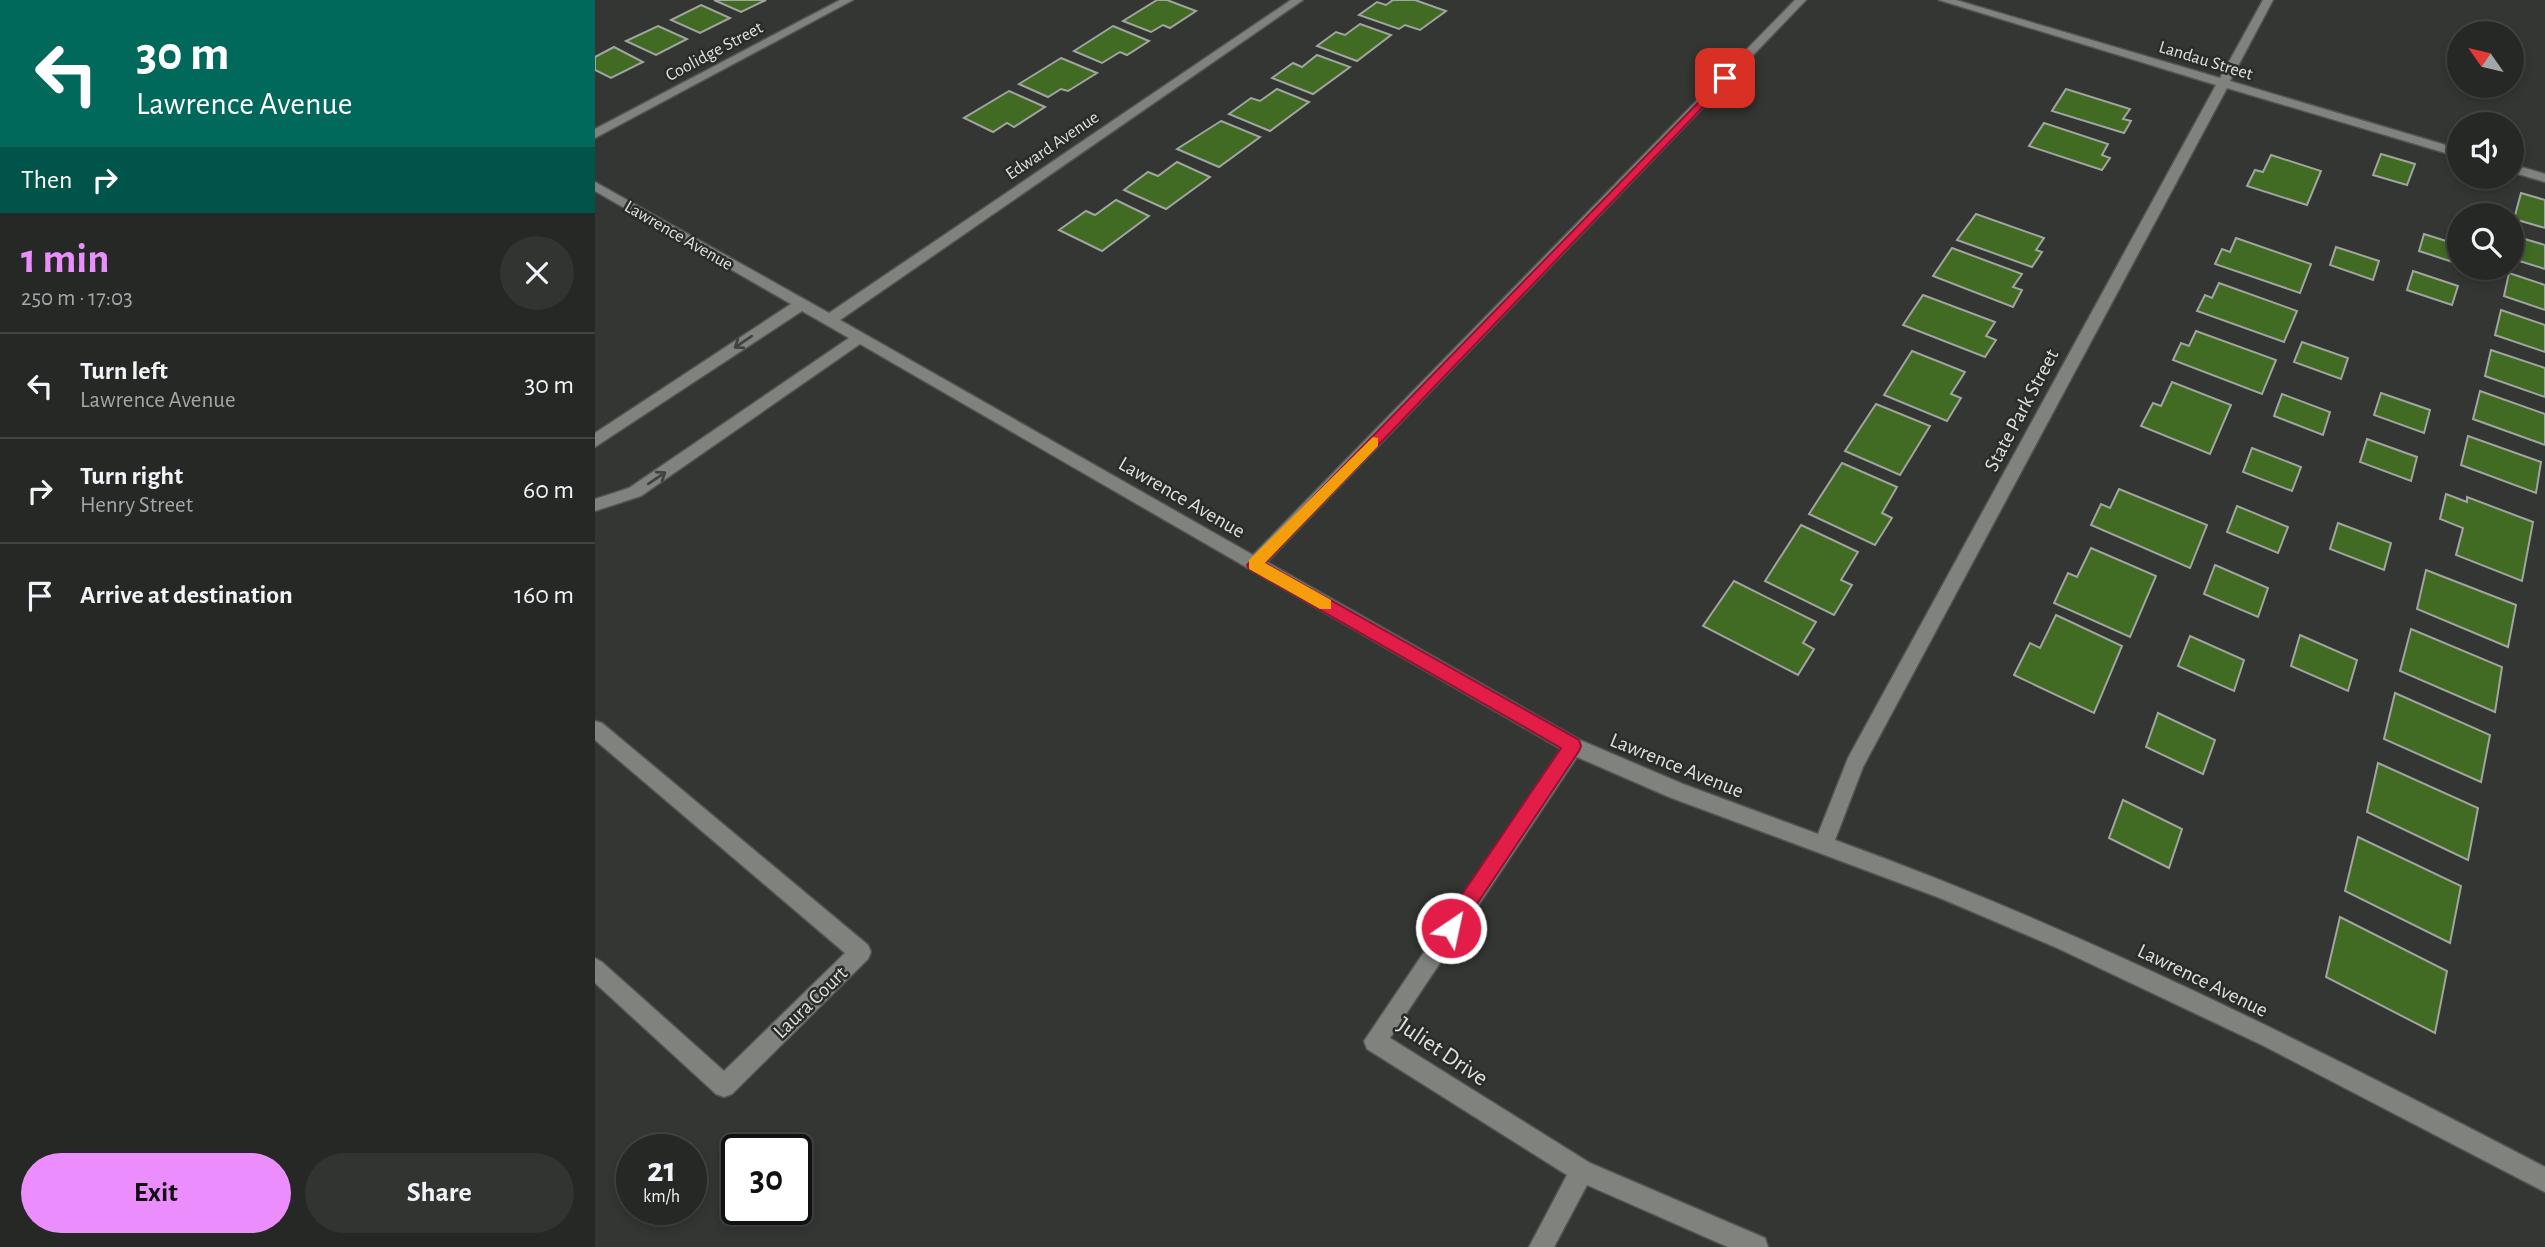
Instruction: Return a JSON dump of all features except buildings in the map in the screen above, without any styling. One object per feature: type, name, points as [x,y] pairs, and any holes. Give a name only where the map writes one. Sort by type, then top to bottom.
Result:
[{"type":"street","name":"Coolidge Street","points":[[595,134],[848,0]]},
{"type":"street","name":"Edward Avenue","points":[[828,321],[1297,0]]},
{"type":"street","points":[[1254,565],[1801,0]]},
{"type":"street","name":"Landau Street","points":[[1944,0],[2447,149]]},
{"type":"street","name":"State Park Street","points":[[1823,845],[1855,764],[2220,83],[2268,0]]},
{"type":"street","points":[[2524,172],[2545,178]]},
{"type":"street","name":"Lawrence Avenue","points":[[595,186],[1573,746],[1639,778],[1990,908],[2177,991],[2545,1180]]},
{"type":"street","points":[[595,441],[800,304]]},
{"type":"street","points":[[595,505],[635,492],[859,338]]},
{"type":"street","name":"Laura Court","points":[[595,729],[861,952],[725,1086],[595,969]]},
{"type":"street","name":"Juliet Drive","points":[[1573,746],[1375,1041],[1582,1171],[1756,1247]]},
{"type":"street","points":[[1541,1247],[1582,1171]]},
{"type":"slow traffic","points":[[1326,605],[1254,565],[1373,442]]},
{"type":"route","points":[[1451,928],[1573,746],[1254,565],[1725,78]]}]
